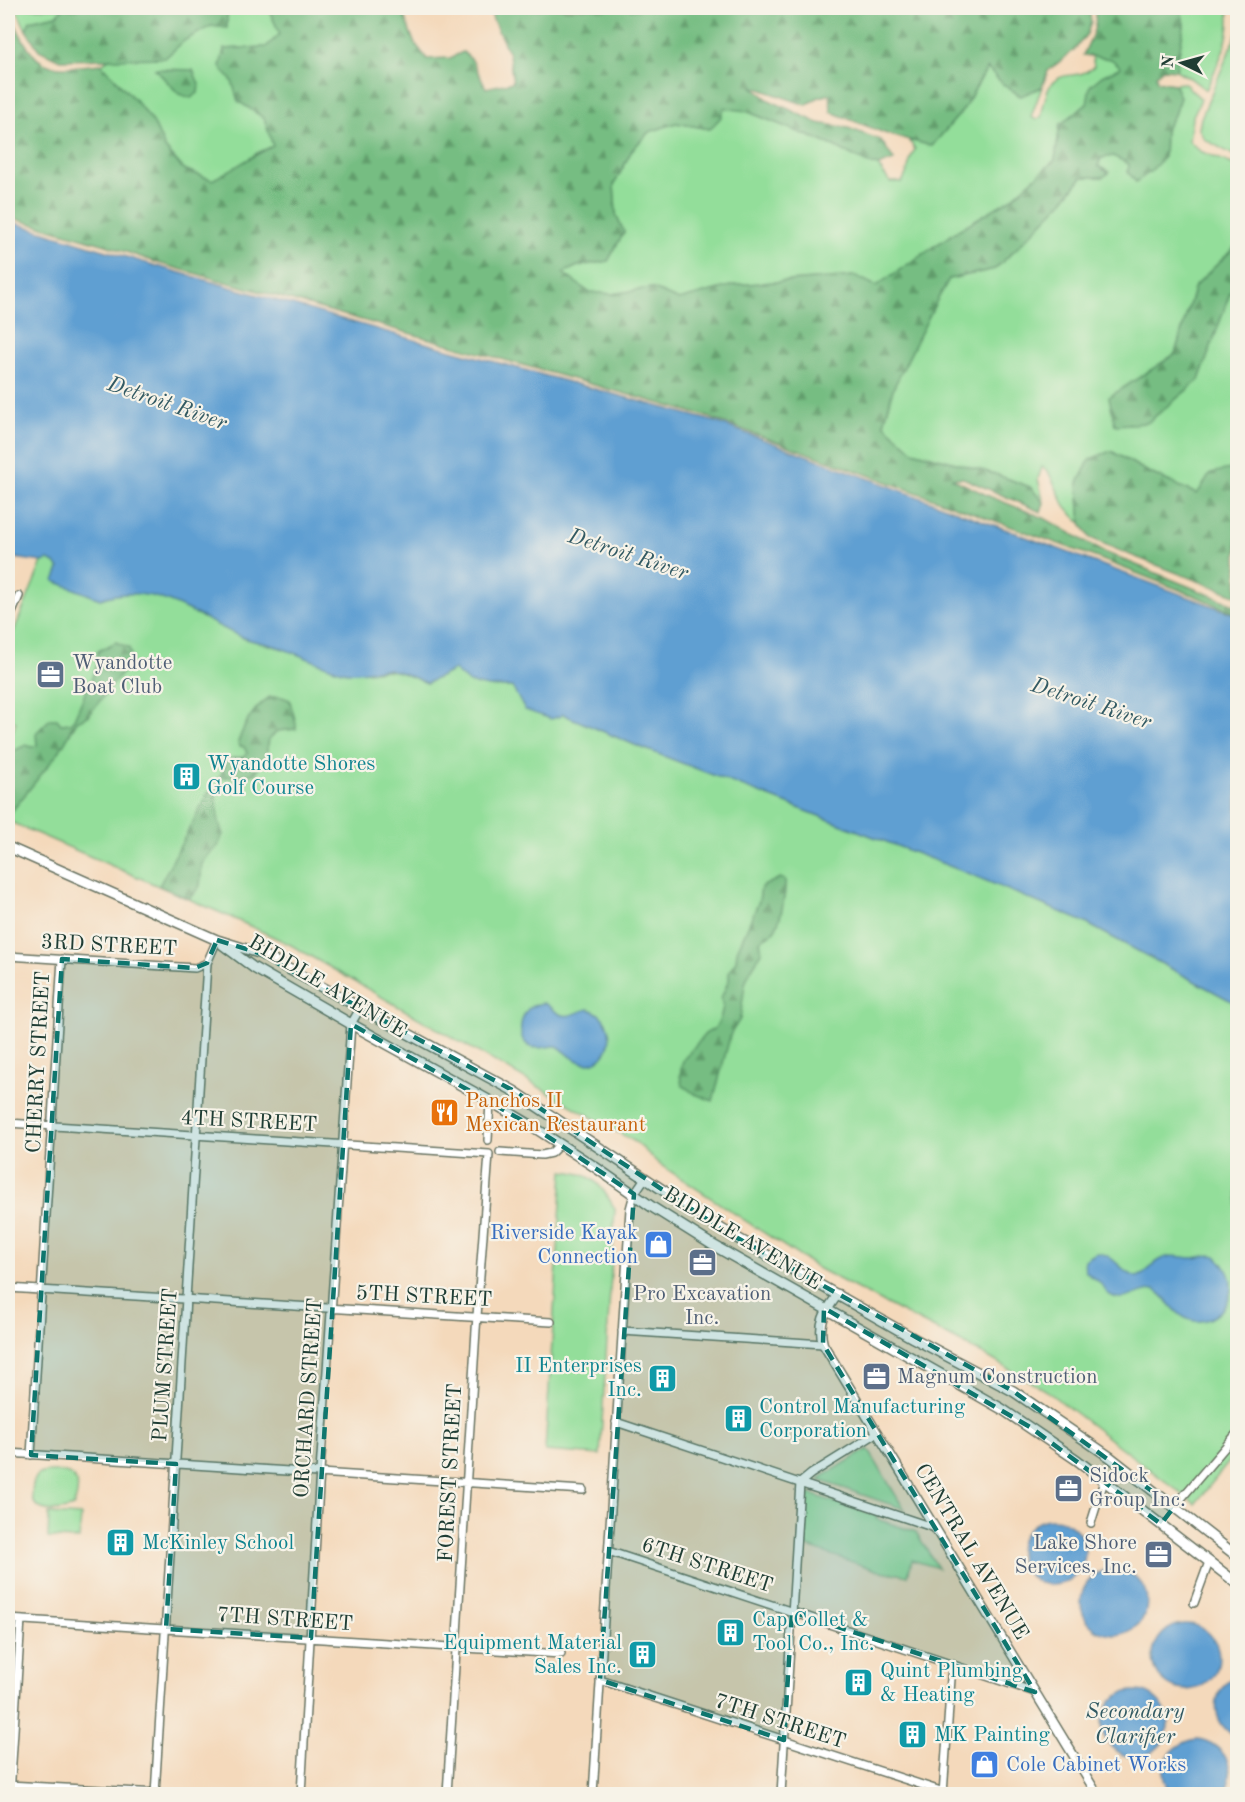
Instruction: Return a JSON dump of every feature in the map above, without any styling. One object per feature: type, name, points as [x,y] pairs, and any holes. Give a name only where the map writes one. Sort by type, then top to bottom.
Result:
[{"type":"main road","name":"BIDDLE AVENUE","points":[[8,847],[217,940],[259,953],[514,1091],[723,1230],[913,1338],[1007,1400],[1053,1443],[1104,1481],[1238,1557]]},
{"type":"main road","name":"BIDDLE AVENUE","points":[[217,940],[254,968],[490,1101],[560,1144],[711,1244],[827,1310],[1007,1400],[1110,1457],[1209,1562],[1238,1584]]},
{"type":"street","points":[[8,622],[19,596]]},
{"type":"street","name":"PLUM STREET","points":[[155,1794],[207,963],[217,940]]},
{"type":"street","name":"3RD STREET","points":[[8,956],[195,968],[207,963]]},
{"type":"street","name":"CHERRY STREET","points":[[31,1455],[62,959]]},
{"type":"street","name":"ORCHARD STREET","points":[[301,1794],[320,1473],[351,1024],[361,1007]]},
{"type":"street","points":[[488,1140],[490,1101]]},
{"type":"street","name":"4TH STREET","points":[[8,1123],[489,1154]]},
{"type":"street","points":[[500,1152],[542,1155],[551,1153],[560,1144]]},
{"type":"street","name":"FOREST STREET","points":[[447,1794],[489,1154]]},
{"type":"street","points":[[593,1794],[630,1209],[634,1194],[645,1178]]},
{"type":"street","name":"5TH STREET","points":[[8,1288],[551,1322]]},
{"type":"street","points":[[622,1331],[823,1344],[820,1333],[822,1321],[838,1294]]},
{"type":"street","name":"CENTRAL AVENUE","points":[[823,1344],[1097,1794]]},
{"type":"street","points":[[616,1422],[935,1528]]},
{"type":"street","points":[[1167,1516],[1238,1432]]},
{"type":"street","points":[[780,1794],[800,1483],[877,1433]]},
{"type":"street","points":[[8,1453],[583,1490]]},
{"type":"street","points":[[1091,1523],[1104,1481]]},
{"type":"street","name":"6TH STREET","points":[[608,1551],[1035,1692]]},
{"type":"street","points":[[1194,1604],[1209,1562]]},
{"type":"street","name":"7TH STREET","points":[[8,1619],[561,1654]]},
{"type":"street","points":[[10,1794],[21,1620]]},
{"type":"street","points":[[945,1794],[952,1664]]},
{"type":"street","name":"7TH STREET","points":[[600,1680],[945,1794]]},
{"type":"street","points":[[9,1785],[177,1794]]},
{"type":"highlighted area","points":[[217,940],[259,953],[514,1091],[723,1230],[1013,1391],[1174,1507],[1161,1524],[1030,1427],[824,1308],[823,1344],[1035,1692],[792,1612],[784,1740],[600,1680],[634,1194],[532,1126],[351,1024],[311,1638],[166,1629],[176,1464],[31,1455],[62,959],[195,968],[207,963]]},
{"type":"green space","points":[[8,8],[24,41],[41,62],[60,67],[101,64],[153,122],[165,148],[183,169],[212,180],[273,146],[264,118],[238,101],[232,81],[220,67],[224,49],[266,47],[280,34],[268,8],[401,8],[414,42],[427,59],[450,58],[463,52],[472,60],[486,88],[513,82],[509,54],[493,20],[490,8],[1089,8],[1091,22],[1087,34],[1074,50],[1048,71],[1042,87],[1021,96],[1004,85],[987,68],[963,110],[932,146],[887,134],[831,112],[830,94],[806,105],[751,86],[769,100],[818,123],[848,128],[881,140],[894,160],[878,166],[746,111],[724,108],[721,117],[710,129],[676,123],[649,132],[632,150],[614,185],[616,214],[624,232],[608,261],[578,266],[563,273],[589,292],[612,294],[651,288],[679,300],[734,285],[856,276],[876,286],[960,229],[1011,199],[1055,160],[1060,125],[1087,104],[1090,86],[1102,76],[1121,67],[1111,59],[1083,55],[1095,27],[1094,8],[1181,8],[1184,25],[1176,70],[1163,69],[1156,75],[1157,81],[1174,84],[1180,97],[1174,115],[1165,130],[1164,157],[1136,182],[1128,172],[1129,164],[1113,156],[1101,158],[1098,166],[1109,173],[1103,177],[1082,177],[1061,203],[995,269],[949,279],[893,389],[884,424],[913,451],[995,474],[1030,487],[1044,503],[1041,512],[963,478],[951,478],[1044,518],[1102,551],[1237,606],[1237,614],[1095,557],[705,416],[158,263],[106,245],[8,217]]},
{"type":"green space","points":[[16,8],[63,8],[57,15],[30,21],[26,30]]},
{"type":"green space","points":[[63,8],[227,8],[227,28],[211,26],[185,40],[165,58],[60,60],[39,50],[26,30],[30,21],[57,15]]},
{"type":"green space","points":[[227,8],[268,8],[280,34],[266,47],[224,49],[238,101],[264,117],[273,146],[212,180],[184,169],[165,148],[153,122],[101,64],[111,58],[165,58],[185,40],[211,26],[227,28]]},
{"type":"green space","points":[[1181,8],[1228,8],[1226,40],[1220,60],[1206,90],[1176,70],[1184,25]]},
{"type":"green space","points":[[1237,33],[1238,157],[1204,139],[1199,129],[1201,118]]},
{"type":"green space","points":[[1092,56],[1111,59],[1122,67],[1102,76],[1087,104],[1060,125],[1055,160],[1011,199],[960,229],[876,286],[855,276],[734,285],[679,300],[651,288],[612,294],[588,292],[562,273],[578,266],[608,261],[624,232],[616,214],[614,185],[632,150],[649,132],[676,123],[710,129],[724,107],[746,111],[878,166],[890,182],[902,182],[915,149],[909,140],[932,146],[963,110],[987,68],[1004,85],[1020,96],[1042,87],[1031,117],[1036,120],[1041,117],[1046,95],[1052,83],[1063,76],[1081,74],[1089,70],[1094,66]]},
{"type":"green space","points":[[155,69],[193,70],[199,84],[198,93],[191,98],[179,94]]},
{"type":"green space","points":[[1184,83],[1201,99],[1192,118],[1189,141],[1200,151],[1237,166],[1237,245],[1195,286],[1175,354],[1147,423],[1199,380],[1230,293],[1237,286],[1237,472],[1231,469],[1197,494],[1150,473],[1111,451],[1090,459],[1078,483],[1081,523],[1066,508],[1048,471],[1042,467],[1038,479],[1044,503],[1030,487],[995,474],[913,451],[884,424],[893,389],[949,279],[995,269],[1061,203],[1082,177],[1103,177],[1109,172],[1098,166],[1101,158],[1113,156],[1130,164],[1129,172],[1136,182],[1164,157],[1165,130],[1174,115],[1180,97],[1174,84]]},
{"type":"green space","points":[[1237,245],[1237,286],[1230,293],[1199,380],[1147,423],[1115,425],[1109,397],[1175,354],[1195,286]]},
{"type":"green space","points":[[1111,451],[1150,473],[1197,494],[1211,473],[1231,469],[1237,472],[1237,596],[1090,538],[1081,523],[1078,483],[1090,459]]},
{"type":"green space","name":"Wyandotte Shores Golf Course","points":[[48,559],[60,569],[55,581],[100,599],[112,595],[135,593],[153,595],[243,638],[369,672],[393,671],[427,683],[454,670],[488,687],[512,687],[562,714],[635,745],[970,874],[1082,921],[1237,1004],[1237,1452],[1195,1504],[1048,1392],[983,1354],[819,1269],[659,1164],[637,1143],[289,944],[8,821],[8,744],[16,722],[8,718],[8,646],[42,562]]},
{"type":"green space","points":[[116,642],[129,648],[131,656],[127,666],[88,716],[77,721],[59,752],[8,816],[9,753],[26,745],[37,746],[36,733],[50,719],[57,719],[61,724],[70,723],[74,719],[98,663],[98,651]]},
{"type":"green space","points":[[270,697],[290,700],[296,729],[277,731],[269,739],[266,756],[255,774],[219,778],[229,759],[244,757],[247,753],[238,742],[254,711]]},
{"type":"green space","points":[[213,789],[223,834],[218,846],[202,864],[200,886],[189,899],[159,886],[209,792]]},
{"type":"green space","points":[[780,878],[785,880],[785,885],[778,923],[770,934],[760,941],[762,952],[745,984],[740,1019],[731,1033],[713,1101],[695,1094],[682,1085],[680,1075],[683,1060],[705,1034],[715,1028],[720,1019],[723,1007],[721,998],[729,980],[729,971],[736,961],[737,951],[759,901],[761,887]]},
{"type":"green space","points":[[563,1171],[582,1174],[595,1181],[615,1209],[600,1455],[545,1451]]},
{"type":"green space","points":[[868,1449],[904,1509],[819,1480]]},
{"type":"green space","points":[[46,1472],[64,1472],[75,1478],[77,1492],[73,1507],[48,1510],[35,1504],[32,1490],[35,1479]]},
{"type":"green space","points":[[808,1495],[877,1516],[876,1519],[916,1532],[938,1568],[912,1560],[908,1576],[876,1570],[805,1546]]},
{"type":"green space","points":[[49,1514],[81,1516],[79,1539],[48,1538]]},
{"type":"water","name":"Detroit River","points":[[8,221],[429,344],[716,422],[1237,615],[1237,1004],[1082,921],[970,874],[635,745],[562,714],[551,719],[525,710],[512,687],[488,687],[469,683],[454,670],[427,683],[389,669],[355,672],[338,670],[278,647],[246,639],[191,611],[157,597],[120,594],[100,599],[54,581],[59,569],[55,563],[48,560],[42,562],[8,557]]},
{"type":"water","points":[[543,1003],[563,1015],[589,1009],[600,1015],[607,1024],[609,1033],[606,1052],[591,1063],[574,1059],[557,1046],[536,1048],[529,1046],[522,1038],[523,1017],[529,1008]]},
{"type":"water","points":[[1096,1253],[1108,1256],[1126,1272],[1137,1277],[1164,1258],[1216,1256],[1230,1277],[1229,1299],[1221,1311],[1209,1319],[1195,1321],[1182,1316],[1155,1290],[1116,1298],[1085,1271],[1085,1260]]},
{"type":"water","points":[[1045,1519],[1059,1519],[1071,1524],[1080,1533],[1085,1552],[1083,1565],[1076,1576],[1059,1585],[1045,1585],[1033,1580],[1024,1571],[1019,1559],[1019,1545],[1024,1533],[1033,1524]]},
{"type":"water","name":"Secondary Clarifier","points":[[1107,1569],[1121,1569],[1133,1574],[1142,1583],[1147,1602],[1145,1615],[1138,1626],[1121,1635],[1107,1635],[1095,1630],[1086,1621],[1081,1609],[1081,1595],[1086,1583],[1095,1574]]},
{"type":"water","name":"Secondary Clarifier","points":[[1179,1624],[1193,1624],[1205,1629],[1214,1638],[1219,1657],[1217,1670],[1210,1681],[1193,1690],[1179,1690],[1167,1685],[1158,1676],[1153,1664],[1153,1650],[1158,1638],[1167,1629]]},
{"type":"water","name":"Secondary Clarifier","points":[[1237,1675],[1237,1737],[1221,1724],[1216,1706],[1222,1689]]},
{"type":"water","name":"Secondary Clarifier","points":[[1128,1691],[1142,1691],[1154,1696],[1163,1705],[1168,1724],[1166,1737],[1159,1748],[1142,1757],[1128,1757],[1116,1752],[1107,1743],[1102,1731],[1102,1717],[1107,1705],[1116,1696]]},
{"type":"water","name":"Secondary Clarifier","points":[[1197,1739],[1215,1746],[1227,1759],[1230,1777],[1227,1785],[1222,1794],[1172,1794],[1166,1785],[1164,1776],[1166,1759],[1178,1746]]},
{"type":"place","name":"Wyandotte Boat Club","points":[[51,675]]},
{"type":"place","name":"Wyandotte Shores Golf Course","points":[[186,776]]},
{"type":"place","name":"Panchos II Mexican Restaurant","points":[[444,1113]]},
{"type":"place","name":"Riverside Kayak Connection","points":[[659,1245]]},
{"type":"place","name":"Pro Excavation Inc.","points":[[702,1263]]},
{"type":"place","name":"Magnum Construction","points":[[876,1377]]},
{"type":"place","name":"II Enterprises Inc.","points":[[663,1378]]},
{"type":"place","name":"Control Manufacturing Corporation","points":[[738,1419]]},
{"type":"place","name":"Sidock Group Inc.","points":[[1068,1488]]},
{"type":"place","name":"McKinley School","points":[[121,1543]]},
{"type":"place","name":"Lake Shore Services, Inc.","points":[[1158,1555]]},
{"type":"place","name":"Cap Collet & Tool Co., Inc.","points":[[731,1632]]},
{"type":"place","name":"Equipment Material Sales Inc.","points":[[643,1655]]},
{"type":"place","name":"Quint Plumbing & Heating","points":[[859,1683]]},
{"type":"place","name":"MK Painting","points":[[913,1735]]},
{"type":"place","name":"Cole Cabinet Works","points":[[985,1765]]}]
